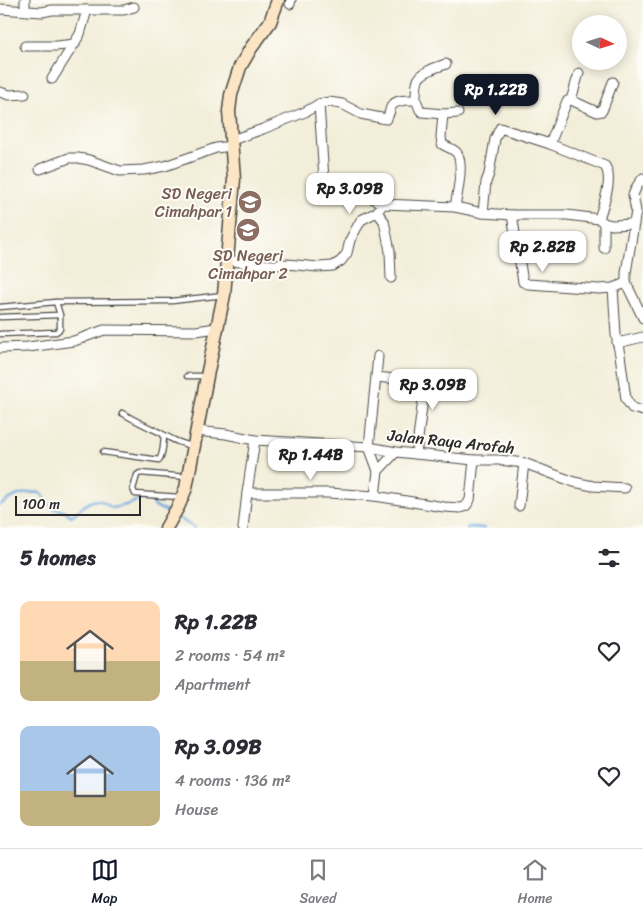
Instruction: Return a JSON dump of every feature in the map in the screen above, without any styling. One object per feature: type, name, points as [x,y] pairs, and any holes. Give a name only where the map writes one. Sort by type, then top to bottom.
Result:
[{"type":"street","points":[[25,0],[25,10]]},
{"type":"street","points":[[166,526],[181,501],[186,488],[224,295],[234,179],[229,111],[231,95],[240,67],[251,48],[286,1]]},
{"type":"street","points":[[0,9],[42,12],[124,10],[134,7]]},
{"type":"street","points":[[52,78],[75,44],[87,10]]},
{"type":"street","points":[[25,46],[75,44]]},
{"type":"street","points":[[446,64],[420,76],[416,100],[421,111],[443,114],[458,113]]},
{"type":"street","points":[[571,100],[579,73]]},
{"type":"street","points":[[550,144],[565,103],[568,100],[597,112],[602,112],[613,82]]},
{"type":"street","points":[[0,92],[9,95],[25,94]]},
{"type":"street","points":[[40,169],[69,158],[89,160],[120,171],[144,170],[166,166],[232,143],[305,112],[318,104],[329,102],[342,104],[361,114],[386,119],[389,117],[391,106],[396,102],[416,100]]},
{"type":"street","points":[[318,104],[324,179],[327,183],[350,186],[383,204],[455,207],[483,212],[512,214],[567,215],[602,221],[612,225],[634,224]]},
{"type":"street","points":[[443,114],[442,144],[454,150],[458,154],[460,162],[455,207]]},
{"type":"street","points":[[483,212],[486,182],[494,142],[500,128],[550,144],[605,166],[609,172],[602,221],[604,248]]},
{"type":"street","points":[[643,178],[636,186],[633,195],[639,212],[634,224],[626,273],[626,282],[643,318]]},
{"type":"street","points":[[228,260],[274,265],[333,266],[341,261],[347,253],[350,240],[361,220],[377,212],[383,204]]},
{"type":"street","points":[[377,212],[384,221],[388,238],[391,278]]},
{"type":"street","points":[[512,214],[523,282],[528,284],[590,288],[613,288],[626,282]]},
{"type":"street","points":[[613,288],[615,328],[626,399],[632,408],[643,411]]},
{"type":"street","points":[[0,348],[28,347],[74,340],[104,330],[196,331],[216,328]]},
{"type":"street","points":[[617,343],[643,337]]},
{"type":"street","points":[[375,496],[378,471],[369,447],[378,356]]},
{"type":"street","points":[[376,377],[415,381],[420,384],[423,399],[416,454]]},
{"type":"street","name":"Jalan Raya Arofah","points":[[196,431],[226,434],[255,440],[369,447],[396,452],[474,460],[499,460],[524,464],[574,482],[593,486],[625,488]]},
{"type":"street","points":[[243,528],[255,440]]},
{"type":"street","points":[[378,471],[396,452]]},
{"type":"street","points":[[247,493],[329,493],[375,496],[460,508],[466,506],[470,500],[474,460]]},
{"type":"street","name":"Jalan Raya Arofah","points":[[519,506],[524,464]]},
{"type":"lane","points":[[0,307],[56,302],[172,301],[224,295]]},
{"type":"lane","points":[[0,334],[56,332],[60,328],[60,315],[56,302]]},
{"type":"lane","points":[[0,317],[60,315]]},
{"type":"lane","points":[[187,376],[207,376]]},
{"type":"lane","points":[[122,413],[173,441],[193,446]]},
{"type":"lane","points":[[103,452],[158,460],[163,449],[164,435]]},
{"type":"lane","points":[[181,501],[135,494],[133,489],[137,475],[188,478]]},
{"type":"waterway","points":[[0,505],[19,495],[41,493],[52,508],[67,512],[71,516],[89,503],[97,500],[104,502],[112,508],[146,499],[155,506],[170,513]]},
{"type":"waterway","points":[[177,517],[195,528]]},
{"type":"waterway","points":[[467,528],[484,528]]},
{"type":"place","name":"SD Negeri Cimahpar 1","points":[[250,202]]},
{"type":"place","name":"SD Negeri Cimahpar 2","points":[[248,230]]}]
